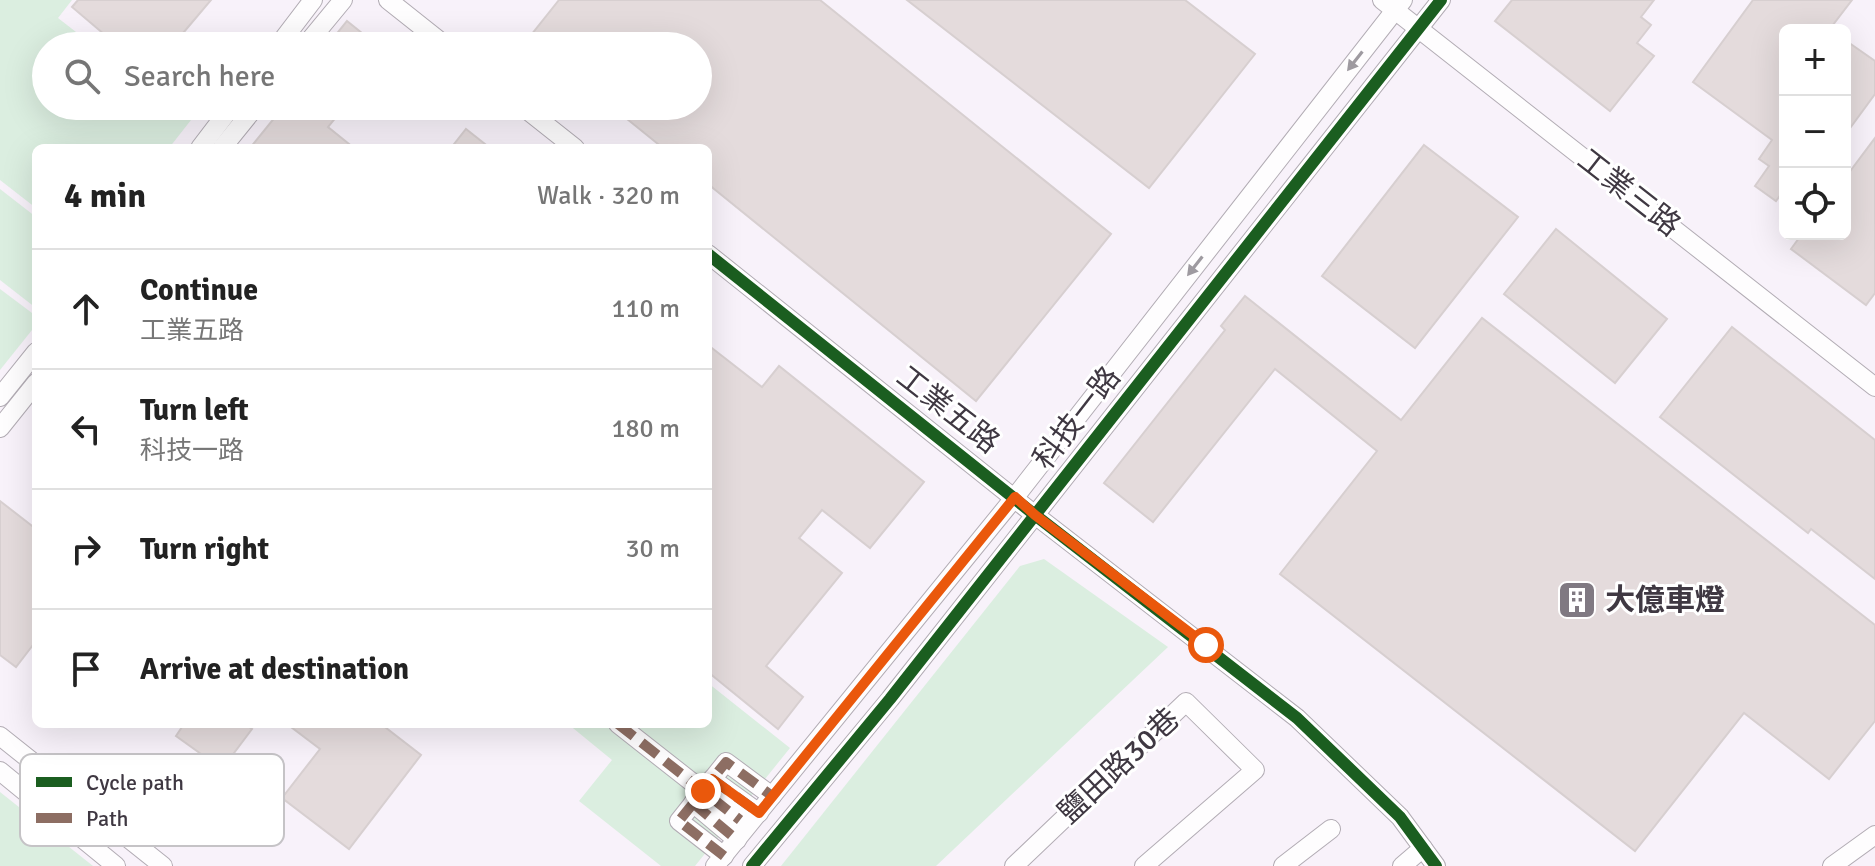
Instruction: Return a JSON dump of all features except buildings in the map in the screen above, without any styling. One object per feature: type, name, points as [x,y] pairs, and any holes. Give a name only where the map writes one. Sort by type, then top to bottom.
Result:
[{"type":"street","points":[[289,32],[313,0]]},
{"type":"street","points":[[317,32],[343,0]]},
{"type":"street","points":[[388,0],[428,32]]},
{"type":"street","name":"科技一路","points":[[752,866],[890,699],[1441,0]]},
{"type":"street","name":"科技一路","points":[[719,861],[1015,497],[1393,3]]},
{"type":"street","name":"工業三路","points":[[1393,3],[1419,28],[1875,387]]},
{"type":"street","points":[[203,144],[221,120]]},
{"type":"street","points":[[225,144],[245,120]]},
{"type":"street","points":[[540,120],[570,144]]},
{"type":"street","name":"工業五路","points":[[712,257],[1035,515],[1297,718],[1400,817],[1436,866]]},
{"type":"street","points":[[0,397],[32,357]]},
{"type":"street","points":[[0,428],[32,388]]},
{"type":"street","name":"鹽田路30巷","points":[[1014,866],[1186,702],[1255,770],[1144,866]]},
{"type":"street","points":[[623,728],[740,820]]},
{"type":"street","points":[[0,736],[23,754]]},
{"type":"street","points":[[719,861],[679,821],[726,762],[772,796]]},
{"type":"street","points":[[0,771],[20,787]]},
{"type":"street","points":[[703,791],[759,813]]},
{"type":"street","points":[[703,791],[737,840]]},
{"type":"street","points":[[1283,866],[1331,829]]},
{"type":"street","points":[[1832,866],[1875,835]]},
{"type":"street","points":[[92,846],[116,866]]},
{"type":"street","points":[[138,846],[163,866]]},
{"type":"street","points":[[1402,866],[1423,848]]},
{"type":"green space","points":[[0,0],[72,0],[58,18],[76,32],[32,32],[32,120],[191,120],[172,144],[32,144],[32,205],[0,180]]},
{"type":"green space","points":[[0,189],[32,214],[32,305],[0,280]]},
{"type":"green space","points":[[0,289],[32,313],[32,330],[0,370]]},
{"type":"green space","points":[[1044,559],[1168,647],[936,866],[781,866],[1020,566]]},
{"type":"green space","points":[[712,686],[790,748],[695,866],[661,866],[579,801],[612,760],[573,728],[712,728]]},
{"type":"green space","points":[[0,792],[20,808],[20,846],[68,846],[93,866],[0,866]]},
{"type":"marked path","points":[[623,728],[740,820]]},
{"type":"marked path","points":[[724,856],[679,821],[726,762],[772,796]]},
{"type":"marked path","points":[[712,779],[759,813]]},
{"type":"marked path","points":[[693,803],[737,840]]},
{"type":"cycle path","points":[[752,866],[890,699],[1441,0]]},
{"type":"cycle path","points":[[712,257],[1035,515],[1297,718],[1400,817],[1436,866]]},
{"type":"place","name":"大億車燈","points":[[1577,600]]},
{"type":"route","points":[[703,791],[712,779],[759,813],[1015,497],[1206,645]]}]
